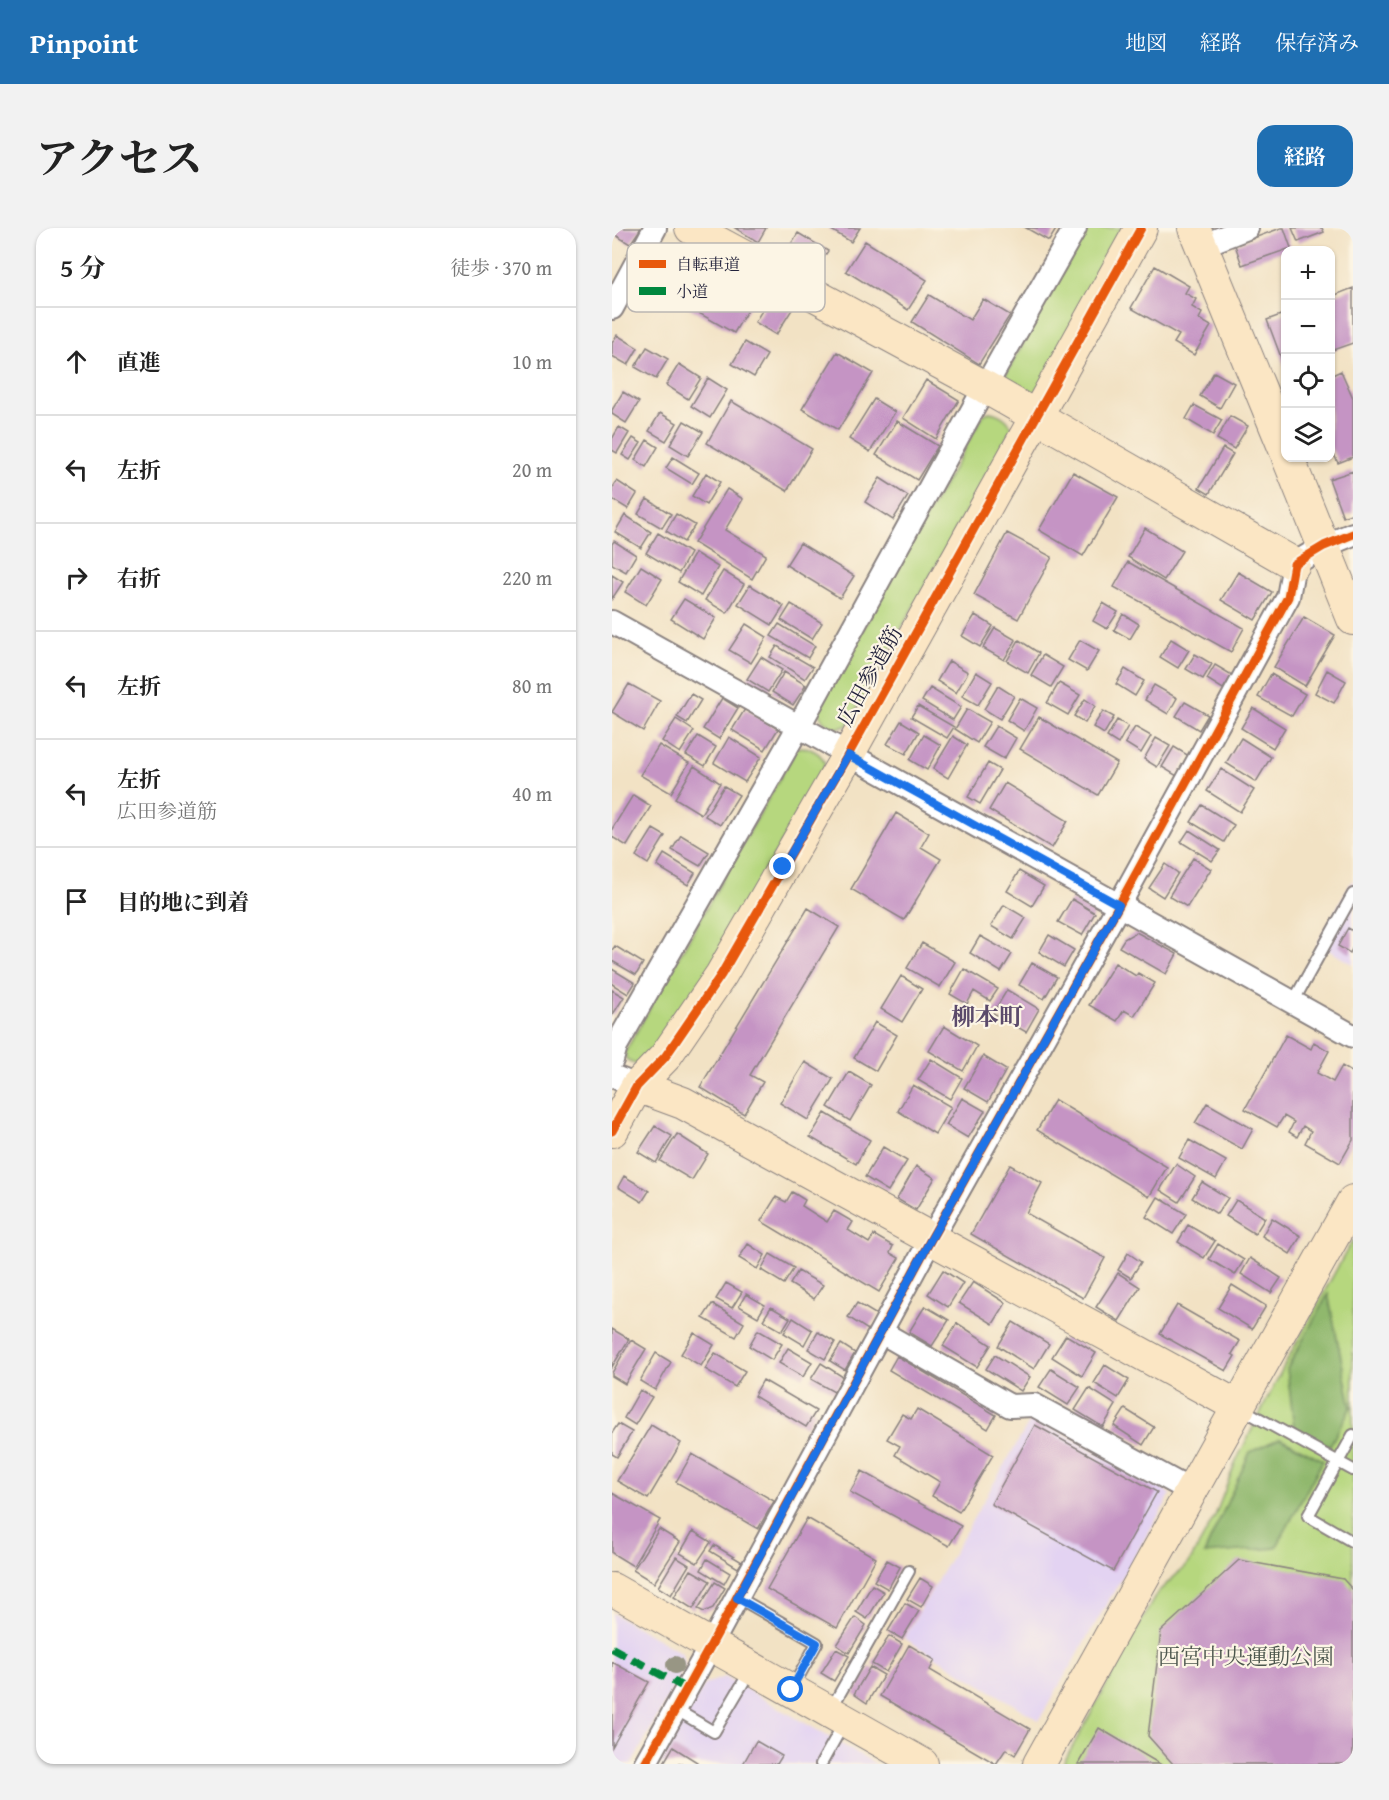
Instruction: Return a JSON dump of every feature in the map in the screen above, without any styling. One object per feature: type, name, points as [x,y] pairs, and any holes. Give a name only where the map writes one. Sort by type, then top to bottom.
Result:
[{"type":"street","points":[[647,243],[655,228]]},
{"type":"street","points":[[691,228],[719,243]]},
{"type":"street","points":[[612,1060],[616,1046],[799,726],[1075,228]]},
{"type":"street","name":"広田参道筋","points":[[612,1131],[625,1081],[665,1057],[721,975],[848,755],[1142,228]]},
{"type":"street","points":[[1247,228],[1197,237],[1281,440]]},
{"type":"street","points":[[612,308],[627,280]]},
{"type":"street","points":[[825,300],[985,387],[1294,564]]},
{"type":"street","points":[[1290,462],[1353,619]]},
{"type":"street","points":[[645,1764],[931,1239],[1119,905],[1288,597],[1294,564],[1324,546],[1353,534]]},
{"type":"street","points":[[612,622],[1353,1036]]},
{"type":"street","points":[[625,1081],[682,1102],[1239,1407]]},
{"type":"street","points":[[1039,1764],[1353,1202]]},
{"type":"street","points":[[880,1332],[1010,1406],[1034,1405],[1191,1491]]},
{"type":"street","points":[[612,1589],[922,1764]]},
{"type":"lane","points":[[1293,1002],[1353,894]]},
{"type":"lane","points":[[1239,1407],[1353,1470]]},
{"type":"lane","points":[[1353,1435],[1308,1516],[1353,1542]]},
{"type":"lane","points":[[821,1764],[837,1716],[909,1571]]},
{"type":"lane","points":[[737,1598],[817,1643],[791,1690]]},
{"type":"lane","points":[[675,1710],[714,1732],[752,1668]]},
{"type":"shaded area","points":[[1353,879],[1353,964],[1317,944]]},
{"type":"shaded area","points":[[1033,1416],[1171,1494],[1039,1720],[904,1638]]},
{"type":"shaded area","points":[[612,1613],[682,1653],[685,1665],[632,1764],[612,1764]]},
{"type":"shaded area","points":[[725,1677],[876,1764],[658,1764],[705,1684]]},
{"type":"green space","points":[[1087,228],[1127,228],[1035,393],[1028,397],[1004,382],[1005,376]]},
{"type":"green space","points":[[989,412],[1003,417],[1012,428],[848,725],[838,728],[829,726],[822,719],[818,709],[984,414]]},
{"type":"green space","points":[[802,747],[817,753],[825,765],[712,966],[643,1064],[632,1063],[626,1059],[625,1052],[797,748]]},
{"type":"green space","name":"西宮中央運動公園","points":[[1353,1239],[1353,1764],[1063,1764],[1157,1593],[1189,1563],[1215,1516],[1236,1461],[1285,1364]]},
{"type":"green space","points":[[1328,1294],[1351,1407],[1329,1447],[1294,1427],[1287,1369]]},
{"type":"green space","points":[[1280,1438],[1323,1460],[1276,1548],[1204,1554],[1250,1452]]},
{"type":"building","points":[[614,228],[641,228],[631,243],[612,233]]},
{"type":"building","points":[[735,228],[766,228],[758,242]]},
{"type":"building","points":[[828,228],[860,228],[851,242]]},
{"type":"building","points":[[1026,228],[1057,228],[1049,241]]},
{"type":"building","points":[[1284,228],[1290,246],[1281,246],[1281,251],[1242,265],[1235,245]]},
{"type":"building","points":[[1292,228],[1322,228],[1324,232],[1298,242]]},
{"type":"building","points":[[798,233],[815,243],[792,243]]},
{"type":"building","points":[[865,241],[927,280],[908,310],[846,271]]},
{"type":"building","points":[[1155,266],[1189,286],[1185,293],[1196,299],[1192,307],[1202,313],[1199,319],[1211,326],[1194,355],[1174,343],[1179,335],[1131,308]]},
{"type":"building","points":[[1353,288],[1353,343],[1335,349],[1335,300],[1335,295]]},
{"type":"building","points":[[929,295],[970,320],[983,299],[1010,315],[979,364],[912,322]]},
{"type":"building","points":[[697,312],[746,312],[734,333]]},
{"type":"building","points":[[761,312],[790,312],[776,335],[755,322]]},
{"type":"building","points":[[1281,315],[1281,357],[1267,320]]},
{"type":"building","points":[[617,335],[638,348],[628,365],[612,356],[612,343]]},
{"type":"building","points":[[745,342],[767,355],[754,377],[732,364]]},
{"type":"building","points":[[647,347],[668,359],[656,379],[635,367]]},
{"type":"building","points":[[837,352],[873,373],[838,430],[802,409]]},
{"type":"building","points":[[679,364],[701,378],[688,399],[666,385]]},
{"type":"building","points":[[1341,371],[1353,398],[1353,457],[1338,463],[1335,457],[1335,374]]},
{"type":"building","points":[[1214,372],[1234,383],[1220,408],[1200,396]]},
{"type":"building","points":[[708,378],[727,390],[710,418],[691,406]]},
{"type":"building","points":[[926,380],[959,400],[936,439],[903,418]]},
{"type":"building","points":[[623,392],[639,402],[626,423],[612,414]]},
{"type":"building","points":[[874,399],[895,412],[870,452],[849,439]]},
{"type":"building","points":[[731,401],[812,449],[787,491],[707,443]]},
{"type":"building","points":[[1194,405],[1222,420],[1213,435],[1186,419]]},
{"type":"building","points":[[660,413],[677,423],[666,441],[649,431]]},
{"type":"building","points":[[1230,416],[1248,426],[1234,449],[1217,439]]},
{"type":"building","points":[[684,421],[703,432],[688,456],[670,445]]},
{"type":"building","points":[[897,421],[938,446],[917,480],[876,455]]},
{"type":"building","points":[[619,427],[629,433],[617,453],[612,450],[612,439]]},
{"type":"building","points":[[633,438],[641,443],[630,460],[622,455]]},
{"type":"building","points":[[647,440],[658,447],[646,467],[635,460]]},
{"type":"building","points":[[1223,448],[1233,454],[1209,494],[1199,488]]},
{"type":"building","points":[[673,457],[699,473],[692,484],[666,468]]},
{"type":"building","points":[[1353,471],[1353,513],[1343,517],[1329,479]]},
{"type":"building","points":[[1073,472],[1118,497],[1083,556],[1039,530]]},
{"type":"building","points":[[706,473],[720,482],[706,505],[692,496]]},
{"type":"building","points":[[880,478],[908,496],[893,520],[865,502]]},
{"type":"building","points":[[617,481],[637,494],[628,509],[612,499],[612,489]]},
{"type":"building","points":[[727,489],[743,499],[725,530],[766,555],[752,579],[694,543]]},
{"type":"building","points":[[647,499],[671,514],[662,528],[638,514]]},
{"type":"building","points":[[676,514],[695,525],[684,542],[666,531]]},
{"type":"building","points":[[625,515],[651,532],[641,548],[615,532]]},
{"type":"building","points":[[1145,528],[1182,551],[1164,580],[1128,557]]},
{"type":"building","points":[[658,533],[690,553],[679,573],[646,553]]},
{"type":"building","points":[[1007,533],[1052,557],[1018,619],[974,595]]},
{"type":"building","points":[[614,541],[636,555],[626,572],[612,564]]},
{"type":"building","points":[[800,543],[854,576],[840,598],[786,565]]},
{"type":"building","points":[[695,553],[718,567],[701,596],[678,582]]},
{"type":"building","points":[[1128,562],[1244,628],[1231,652],[1114,587]]},
{"type":"building","points":[[641,566],[662,579],[646,605],[625,592]]},
{"type":"building","points":[[723,571],[744,584],[727,613],[705,600]]},
{"type":"building","points":[[1238,572],[1272,592],[1255,620],[1221,600]]},
{"type":"building","points":[[612,575],[623,582],[612,599]]},
{"type":"building","points":[[750,585],[784,606],[772,625],[738,604]]},
{"type":"building","points":[[684,599],[716,618],[703,639],[671,619]]},
{"type":"building","points":[[1103,603],[1118,612],[1107,629],[1093,621]]},
{"type":"building","points":[[791,604],[822,623],[812,639],[781,620]]},
{"type":"building","points":[[1123,614],[1139,624],[1130,639],[1114,630]]},
{"type":"building","points":[[975,615],[993,626],[980,647],[962,636]]},
{"type":"building","points":[[1304,617],[1335,635],[1305,686],[1274,667]]},
{"type":"building","points":[[746,624],[767,637],[751,663],[729,650]]},
{"type":"building","points":[[779,624],[815,646],[808,658],[771,636]]},
{"type":"building","points":[[995,628],[1016,640],[1004,660],[983,648]]},
{"type":"building","points":[[1171,639],[1189,650],[1178,668],[1160,657]]},
{"type":"building","points":[[1019,640],[1039,653],[1028,673],[1007,661]]},
{"type":"building","points":[[1080,640],[1099,651],[1087,671],[1068,660]]},
{"type":"building","points":[[777,646],[813,667],[805,679],[770,657]]},
{"type":"building","points":[[1195,654],[1212,664],[1203,679],[1186,669]]},
{"type":"building","points":[[1043,655],[1063,667],[1051,687],[1031,675]]},
{"type":"building","points":[[761,657],[782,670],[768,692],[747,679]]},
{"type":"building","points":[[949,661],[968,672],[956,693],[937,681]]},
{"type":"building","points":[[1215,665],[1232,675],[1223,689],[1207,679]]},
{"type":"building","points":[[1125,669],[1144,681],[1135,696],[1116,684]]},
{"type":"building","points":[[1327,670],[1346,681],[1334,703],[1315,693]]},
{"type":"building","points":[[784,672],[806,685],[793,705],[772,692]]},
{"type":"building","points":[[976,672],[992,682],[978,705],[962,696]]},
{"type":"building","points":[[1271,674],[1305,694],[1292,716],[1258,697]]},
{"type":"building","points":[[1059,683],[1080,695],[1068,715],[1047,703]]},
{"type":"building","points":[[629,684],[660,701],[643,731],[612,712]]},
{"type":"building","points":[[1154,685],[1177,698],[1168,714],[1145,700]]},
{"type":"building","points":[[998,686],[1014,696],[1000,719],[984,709]]},
{"type":"building","points":[[930,688],[961,707],[953,720],[922,701]]},
{"type":"building","points":[[691,694],[701,700],[687,723],[677,717]]},
{"type":"building","points":[[722,698],[738,708],[719,739],[703,729]]},
{"type":"building","points":[[1020,698],[1037,708],[1024,731],[1007,720]]},
{"type":"building","points":[[1085,699],[1095,706],[1085,723],[1074,716]]},
{"type":"building","points":[[1185,702],[1208,715],[1199,730],[1176,716]]},
{"type":"building","points":[[918,706],[954,727],[947,738],[911,717]]},
{"type":"building","points":[[1253,708],[1285,728],[1273,748],[1241,728]]},
{"type":"building","points":[[745,709],[778,729],[765,750],[732,730]]},
{"type":"building","points":[[967,709],[990,722],[977,743],[955,729]]},
{"type":"building","points":[[1103,711],[1114,717],[1104,734],[1093,727]]},
{"type":"building","points":[[1039,717],[1117,763],[1098,795],[1020,749]]},
{"type":"building","points":[[676,719],[694,731],[680,753],[662,741]]},
{"type":"building","points":[[1117,720],[1128,726],[1118,744],[1107,737]]},
{"type":"building","points":[[901,721],[919,732],[906,754],[887,744]]},
{"type":"building","points":[[996,726],[1016,738],[1004,759],[983,747]]},
{"type":"building","points":[[1135,727],[1151,736],[1141,753],[1125,743]]},
{"type":"building","points":[[924,735],[941,745],[927,770],[910,760]]},
{"type":"building","points":[[698,736],[716,747],[705,766],[686,755]]},
{"type":"building","points":[[953,736],[967,745],[948,778],[933,769]]},
{"type":"building","points":[[729,737],[761,757],[745,782],[714,763]]},
{"type":"building","points":[[1156,738],[1170,746],[1157,767],[1144,759]]},
{"type":"building","points":[[1241,738],[1271,757],[1256,782],[1226,763]]},
{"type":"building","points":[[659,745],[689,763],[671,793],[640,775]]},
{"type":"building","points":[[1174,747],[1189,756],[1177,776],[1162,767]]},
{"type":"building","points":[[988,763],[1000,770],[980,804],[968,797]]},
{"type":"building","points":[[694,766],[720,783],[701,814],[675,798]]},
{"type":"building","points":[[1221,769],[1254,790],[1240,812],[1207,791]]},
{"type":"building","points":[[1005,783],[1068,821],[1052,848],[989,810]]},
{"type":"building","points":[[724,786],[739,795],[720,825],[705,816]]},
{"type":"building","points":[[633,795],[651,806],[627,846],[612,837],[612,829]]},
{"type":"building","points":[[1202,805],[1234,825],[1224,842],[1191,822]]},
{"type":"building","points":[[896,813],[929,833],[921,847],[941,859],[904,920],[851,889]]},
{"type":"building","points":[[653,829],[665,836],[648,864],[636,856]]},
{"type":"building","points":[[1189,830],[1220,850],[1212,861],[1181,842]]},
{"type":"building","points":[[681,835],[709,852],[700,866],[672,850]]},
{"type":"building","points":[[664,854],[695,873],[688,885],[657,866]]},
{"type":"building","points":[[1193,858],[1211,869],[1187,907],[1169,896]]},
{"type":"building","points":[[1165,864],[1178,873],[1163,897],[1149,888]]},
{"type":"building","points":[[1019,871],[1044,886],[1032,906],[1007,891]]},
{"type":"building","points":[[1072,899],[1095,913],[1082,935],[1058,922]]},
{"type":"building","points":[[1004,905],[1026,918],[1013,939],[991,926]]},
{"type":"building","points":[[808,908],[839,927],[750,1075],[763,1082],[744,1114],[700,1087]]},
{"type":"building","points":[[1348,928],[1353,931],[1353,947],[1350,953],[1338,946]]},
{"type":"building","points":[[1136,932],[1177,954],[1166,974],[1119,947],[1124,939]]},
{"type":"building","points":[[1049,935],[1074,950],[1064,967],[1039,952]]},
{"type":"building","points":[[980,936],[1012,954],[1001,972],[970,953]]},
{"type":"building","points":[[922,943],[955,962],[940,987],[907,968]]},
{"type":"building","points":[[615,946],[643,963],[636,975],[612,961],[612,950]]},
{"type":"building","points":[[1032,963],[1057,977],[1044,999],[1019,985]]},
{"type":"building","points":[[1115,963],[1136,976],[1138,973],[1155,983],[1134,1016],[1124,1010],[1117,1021],[1089,1005]]},
{"type":"building","points":[[612,969],[635,983],[628,994],[612,984]]},
{"type":"building","points":[[964,969],[998,989],[990,1001],[974,991],[967,1004],[950,994]]},
{"type":"building","points":[[901,976],[922,989],[902,1022],[881,1009]]},
{"type":"building","points":[[612,990],[624,997],[612,1016]]},
{"type":"building","points":[[1007,990],[1039,1009],[1026,1032],[993,1013]]},
{"type":"building","points":[[875,1022],[897,1035],[876,1071],[854,1058]]},
{"type":"building","points":[[944,1026],[977,1046],[963,1071],[929,1051]]},
{"type":"building","points":[[1286,1035],[1311,1049],[1314,1042],[1329,1051],[1317,1073],[1333,1082],[1342,1066],[1353,1073],[1353,1140],[1340,1163],[1305,1143],[1311,1131],[1303,1126],[1297,1137],[1289,1132],[1294,1122],[1284,1116],[1277,1127],[1245,1109]]},
{"type":"building","points":[[983,1056],[1006,1070],[988,1102],[964,1088]]},
{"type":"building","points":[[931,1059],[962,1078],[950,1099],[918,1080]]},
{"type":"building","points":[[805,1062],[833,1079],[808,1120],[780,1103]]},
{"type":"building","points":[[849,1072],[871,1085],[850,1121],[828,1107]]},
{"type":"building","points":[[913,1085],[951,1107],[935,1134],[898,1111]]},
{"type":"building","points":[[962,1098],[985,1111],[968,1138],[946,1125]]},
{"type":"building","points":[[1055,1100],[1167,1167],[1149,1197],[1037,1130]]},
{"type":"building","points":[[1207,1103],[1253,1129],[1242,1149],[1195,1123]]},
{"type":"building","points":[[825,1113],[870,1140],[856,1164],[810,1137]]},
{"type":"building","points":[[655,1126],[672,1136],[656,1163],[638,1152]]},
{"type":"building","points":[[677,1134],[708,1154],[692,1180],[660,1161]]},
{"type":"building","points":[[1189,1140],[1226,1161],[1216,1179],[1179,1158]]},
{"type":"building","points":[[883,1147],[907,1161],[888,1191],[865,1177]]},
{"type":"building","points":[[1176,1164],[1195,1177],[1179,1202],[1160,1190]]},
{"type":"building","points":[[1010,1165],[1042,1183],[1026,1213],[1105,1258],[1083,1298],[971,1234]]},
{"type":"building","points":[[916,1166],[935,1178],[916,1210],[897,1199]]},
{"type":"building","points":[[624,1176],[649,1191],[642,1202],[618,1187]]},
{"type":"building","points":[[1202,1182],[1228,1198],[1217,1214],[1192,1198]]},
{"type":"building","points":[[792,1192],[805,1200],[802,1206],[827,1222],[834,1211],[853,1222],[848,1230],[869,1243],[874,1235],[893,1246],[890,1253],[899,1258],[879,1292],[761,1221],[776,1197],[786,1202]]},
{"type":"building","points":[[1158,1197],[1186,1214],[1173,1234],[1146,1217]]},
{"type":"building","points":[[1236,1200],[1265,1218],[1255,1234],[1226,1216]]},
{"type":"building","points":[[1272,1218],[1301,1236],[1290,1254],[1262,1236]]},
{"type":"building","points":[[1188,1225],[1215,1241],[1204,1258],[1178,1242]]},
{"type":"building","points":[[748,1244],[765,1255],[757,1269],[739,1258]]},
{"type":"building","points":[[1218,1244],[1244,1260],[1235,1275],[1209,1259]]},
{"type":"building","points":[[1128,1253],[1141,1262],[1131,1278],[1118,1270]]},
{"type":"building","points":[[770,1254],[794,1268],[784,1284],[761,1270]]},
{"type":"building","points":[[1250,1258],[1281,1278],[1271,1293],[1241,1274]]},
{"type":"building","points":[[943,1270],[963,1283],[948,1307],[928,1294]]},
{"type":"building","points":[[798,1271],[823,1285],[814,1299],[790,1284]]},
{"type":"building","points":[[1118,1273],[1140,1287],[1119,1321],[1096,1307]]},
{"type":"building","points":[[973,1282],[1006,1303],[993,1324],[959,1303]]},
{"type":"building","points":[[726,1283],[742,1292],[732,1308],[716,1299]]},
{"type":"building","points":[[1232,1285],[1266,1306],[1252,1329],[1218,1308]]},
{"type":"building","points":[[746,1294],[765,1305],[758,1317],[739,1306]]},
{"type":"building","points":[[857,1303],[877,1315],[868,1330],[848,1317]]},
{"type":"building","points":[[712,1304],[744,1323],[736,1337],[703,1318]]},
{"type":"building","points":[[1177,1305],[1240,1341],[1232,1354],[1235,1356],[1226,1371],[1160,1334]]},
{"type":"building","points":[[925,1306],[949,1320],[932,1346],[909,1332]]},
{"type":"building","points":[[771,1307],[790,1318],[782,1331],[763,1320]]},
{"type":"building","points":[[793,1318],[812,1330],[804,1345],[784,1333]]},
{"type":"building","points":[[1013,1322],[1049,1344],[1034,1369],[998,1346]]},
{"type":"building","points":[[957,1323],[991,1345],[977,1367],[943,1346]]},
{"type":"building","points":[[612,1329],[629,1339],[612,1367]]},
{"type":"building","points":[[758,1330],[782,1344],[772,1360],[749,1346]]},
{"type":"building","points":[[818,1332],[835,1342],[825,1359],[808,1349]]},
{"type":"building","points":[[694,1333],[714,1345],[701,1366],[681,1354]]},
{"type":"building","points":[[1066,1335],[1096,1353],[1082,1376],[1052,1357]]},
{"type":"building","points":[[631,1340],[646,1349],[625,1384],[612,1376],[612,1373]]},
{"type":"building","points":[[841,1344],[855,1353],[845,1370],[830,1361]]},
{"type":"building","points":[[788,1348],[812,1362],[803,1377],[779,1363]]},
{"type":"building","points":[[656,1353],[671,1362],[655,1390],[640,1381]]},
{"type":"building","points":[[715,1353],[745,1371],[735,1387],[705,1369]]},
{"type":"building","points":[[995,1355],[1030,1377],[1021,1391],[986,1369]]},
{"type":"building","points":[[897,1356],[996,1415],[988,1429],[889,1370]]},
{"type":"building","points":[[821,1363],[843,1377],[834,1392],[811,1379]]},
{"type":"building","points":[[1105,1365],[1129,1380],[1118,1398],[1094,1383]]},
{"type":"building","points":[[1051,1369],[1080,1387],[1068,1405],[1039,1387]]},
{"type":"building","points":[[763,1380],[816,1411],[806,1427],[754,1396]]},
{"type":"building","points":[[1089,1388],[1116,1405],[1103,1427],[1075,1410]]},
{"type":"building","points":[[640,1390],[652,1397],[635,1425],[624,1418]]},
{"type":"building","points":[[917,1409],[993,1455],[959,1512],[932,1496],[940,1482],[895,1455],[900,1446],[887,1439],[902,1414],[911,1419]]},
{"type":"building","points":[[1125,1409],[1154,1427],[1143,1445],[1114,1426]]},
{"type":"building","points":[[618,1424],[632,1432],[617,1457],[612,1454],[612,1433]]},
{"type":"building","points":[[651,1425],[681,1443],[648,1499],[617,1481]]},
{"type":"building","points":[[1035,1425],[1157,1492],[1113,1571],[991,1504]]},
{"type":"building","points":[[692,1454],[774,1501],[758,1529],[676,1482]]},
{"type":"building","points":[[862,1471],[961,1526],[949,1546],[850,1492]]},
{"type":"building","points":[[612,1493],[660,1520],[633,1566],[612,1553]]},
{"type":"building","points":[[807,1518],[876,1558],[837,1628],[767,1589]]},
{"type":"building","points":[[659,1529],[680,1542],[654,1583],[633,1570]]},
{"type":"building","points":[[693,1531],[711,1542],[697,1563],[680,1553]]},
{"type":"building","points":[[714,1545],[742,1562],[738,1568],[710,1551]]},
{"type":"building","points":[[676,1557],[689,1565],[671,1595],[658,1587]]},
{"type":"building","points":[[707,1559],[730,1573],[724,1584],[701,1570]]},
{"type":"building","points":[[887,1560],[900,1567],[888,1589],[874,1581]]},
{"type":"building","points":[[1239,1560],[1343,1579],[1353,1590],[1353,1764],[1173,1764],[1148,1736],[1161,1631]]},
{"type":"building","points":[[691,1570],[710,1581],[693,1609],[674,1597]]},
{"type":"building","points":[[920,1578],[933,1586],[921,1607],[907,1599]]},
{"type":"building","points":[[715,1582],[725,1588],[713,1608],[704,1612],[698,1609]]},
{"type":"building","points":[[872,1585],[884,1592],[867,1619],[856,1612]]},
{"type":"building","points":[[905,1603],[919,1611],[902,1639],[888,1631]]},
{"type":"building","points":[[855,1617],[866,1625],[849,1653],[837,1645]]},
{"type":"building","points":[[889,1636],[902,1644],[886,1672],[872,1664]]},
{"type":"building","points":[[909,1645],[935,1660],[930,1670],[1030,1729],[1015,1755],[1006,1749],[996,1764],[880,1696]]},
{"type":"building","points":[[836,1649],[849,1656],[834,1681],[821,1673]]},
{"type":"building","points":[[612,1662],[649,1682],[612,1747]]},
{"type":"building","points":[[870,1667],[884,1675],[867,1703],[854,1694]]},
{"type":"building","points":[[1099,1728],[1160,1764],[1078,1764]]},
{"type":"building","points":[[756,1741],[782,1756],[777,1764],[743,1764]]},
{"type":"building","points":[[673,1747],[697,1762],[696,1764],[663,1764]]},
{"type":"marked path","points":[[612,1648],[687,1689]]},
{"type":"cycle path","points":[[612,1131],[637,1086],[665,1057],[721,975],[848,755],[1141,228]]},
{"type":"cycle path","points":[[645,1764],[931,1239],[1119,905],[1288,597],[1294,564],[1324,546],[1353,534]]},
{"type":"district","name":"柳本町","points":[[987,1016]]},
{"type":"route","points":[[783,867],[848,755],[1119,905],[931,1239],[737,1598],[817,1643],[791,1690]]}]
